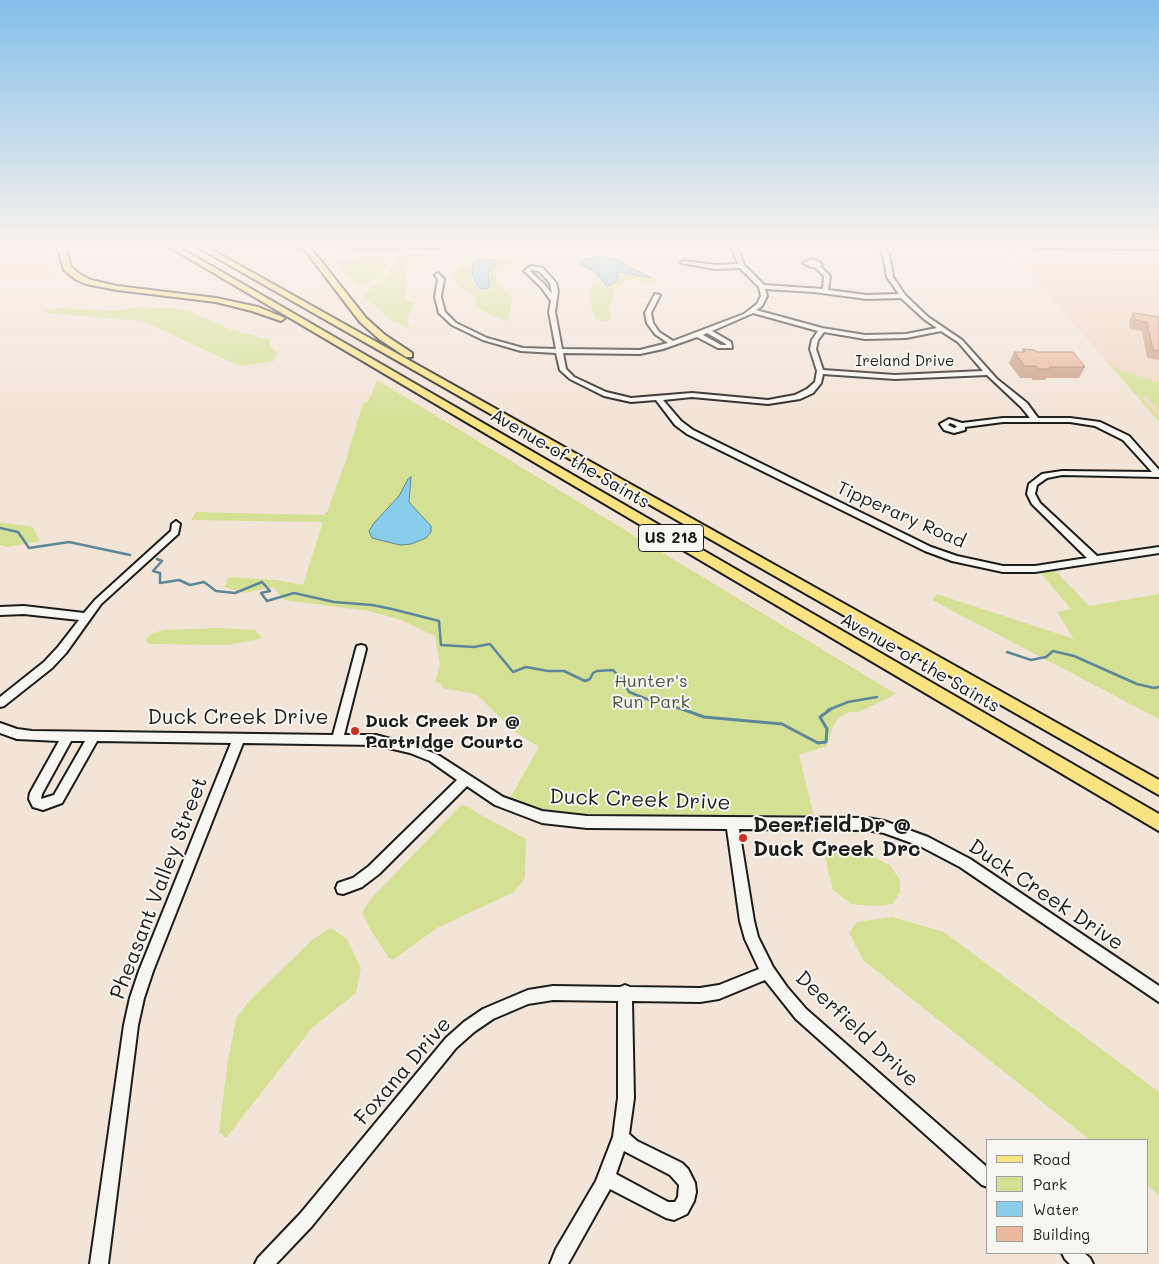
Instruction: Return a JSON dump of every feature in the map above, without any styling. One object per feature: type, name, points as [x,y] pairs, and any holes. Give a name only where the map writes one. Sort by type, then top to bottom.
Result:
[{"type":"highway","points":[[237,305],[266,312],[308,331],[434,400]]},
{"type":"highway","name":"Avenue of the Saints","points":[[271,305],[1159,823]]},
{"type":"highway","name":"Avenue of the Saints","points":[[304,305],[1159,788]]},
{"type":"highway","points":[[353,305],[371,327],[392,344],[508,420]]},
{"type":"street","points":[[440,305],[442,313],[454,324],[516,349],[632,353],[673,344],[752,311],[758,305]]},
{"type":"street","points":[[552,305],[561,366],[566,373],[600,392],[631,400],[692,395],[722,396],[758,402],[788,400],[804,395],[815,387],[818,382],[820,372],[813,349],[815,340],[822,330]]},
{"type":"street","points":[[652,305],[648,313],[650,323],[657,333],[673,344]]},
{"type":"street","points":[[912,305],[960,341],[989,373],[1024,404],[1036,420]]},
{"type":"street","points":[[752,311],[822,330],[879,337],[906,336],[943,329]]},
{"type":"street","points":[[697,334],[720,347],[730,347],[729,343],[707,331]]},
{"type":"street","name":"Ireland Drive","points":[[820,372],[895,377],[989,373]]},
{"type":"street","name":"Tipperary Road","points":[[658,398],[678,423],[690,432],[942,554],[984,566],[1022,569],[1159,550]]},
{"type":"street","points":[[961,425],[994,420],[1083,421],[1108,428],[1126,438],[1158,474]]},
{"type":"street","points":[[1095,560],[1036,504],[1031,494],[1032,484],[1045,476],[1062,473],[1158,474]]},
{"type":"street","points":[[0,703],[48,665],[113,586],[175,532],[176,524]]},
{"type":"street","points":[[0,611],[24,610],[86,617]]},
{"type":"street","points":[[338,738],[361,649]]},
{"type":"street","name":"Duck Creek Drive","points":[[0,728],[17,734],[68,736],[338,738],[376,740],[412,749],[434,758],[499,801],[542,817],[587,822],[867,824],[904,833],[945,851],[1159,995]]},
{"type":"street","points":[[68,736],[36,793],[35,799],[37,803],[43,805],[58,799],[94,736]]},
{"type":"street","name":"Pheasant Valley Street","points":[[99,1264],[130,1035],[137,998],[239,738]]},
{"type":"street","points":[[343,888],[357,883],[374,870],[466,779]]},
{"type":"street","name":"Deerfield Drive","points":[[732,824],[747,921],[752,939],[768,972],[801,1014],[986,1177]]},
{"type":"street","name":"Foxana Drive","points":[[264,1264],[306,1220],[435,1061],[469,1027],[488,1014],[528,997],[573,991],[700,994],[719,992],[768,972]]},
{"type":"street","points":[[559,1264],[607,1178],[621,1136],[626,1098],[625,992]]},
{"type":"street","points":[[607,1178],[666,1210],[674,1211],[681,1208],[686,1201],[688,1192],[686,1183],[676,1169],[631,1147],[621,1136]]},
{"type":"street","points":[[1072,1254],[1084,1264]]},
{"type":"shaded area","points":[[1056,305],[1159,305],[1159,421],[1144,406],[1138,396]]},
{"type":"green space","points":[[373,305],[415,305],[407,318],[410,330],[391,320]]},
{"type":"green space","points":[[475,305],[511,305],[509,322],[486,313]]},
{"type":"green space","points":[[591,305],[610,305],[611,321],[601,321],[595,317]]},
{"type":"green space","points":[[138,307],[174,308],[190,311],[229,329],[270,340],[269,345],[277,352],[274,361],[240,366],[142,321],[47,313],[44,311],[62,308],[113,311]]},
{"type":"green space","points":[[1108,363],[1124,372],[1159,383],[1159,411],[1146,396],[1142,398],[1159,417],[1159,421]]},
{"type":"green space","name":"Hunter's Run Park","points":[[377,380],[896,694],[859,712],[850,712],[840,717],[833,726],[827,746],[799,755],[814,817],[580,815],[550,811],[510,798],[539,747],[515,732],[476,694],[442,688],[441,684],[435,682],[440,665],[435,636],[401,620],[369,611],[284,600],[273,587],[244,593],[224,587],[229,577],[276,580],[303,585],[323,522],[191,520],[196,512],[323,515],[327,512],[345,463],[363,403],[368,402]]},
{"type":"green space","points":[[0,522],[33,527],[40,541],[8,547],[0,545]]},
{"type":"green space","points":[[1052,567],[1089,606],[1159,594],[1159,719],[932,600],[937,594],[1074,639],[1057,612],[1071,609],[1037,569]]},
{"type":"green space","points":[[216,628],[255,630],[262,638],[229,645],[149,644],[145,640],[152,633],[165,630]]},
{"type":"green space","points":[[463,805],[526,839],[525,878],[514,892],[437,928],[393,960],[389,958],[362,913],[370,900]]},
{"type":"green space","points":[[823,850],[871,856],[890,865],[900,880],[900,892],[893,904],[876,906],[851,904],[833,890]]},
{"type":"green space","points":[[892,917],[944,932],[1159,1092],[1159,1195],[1149,1187],[1149,1139],[1089,1139],[863,960],[849,933],[857,922]]},
{"type":"green space","points":[[331,928],[347,939],[361,968],[356,993],[312,1028],[226,1138],[219,1132],[227,1066],[236,1019],[249,1001],[313,939]]},
{"type":"water","points":[[411,477],[409,502],[431,526],[431,532],[426,538],[411,544],[400,545],[372,538],[369,531],[374,523],[399,496]]},
{"type":"building","points":[[1133,313],[1159,317],[1159,351],[1153,350],[1147,322],[1135,320]]},
{"type":"building","points":[[1023,349],[1035,350],[1037,352],[1073,352],[1085,367],[1049,367],[1051,369],[1038,369],[1036,366],[1025,366],[1014,352],[1025,352]]},
{"type":"waterway","points":[[0,528],[18,532],[29,548],[69,542],[130,555]]},
{"type":"waterway","points":[[157,559],[162,561],[153,571],[160,573],[160,583],[179,580],[190,585],[204,582],[216,591],[235,593],[262,582],[270,591],[261,593],[267,601],[294,593],[334,602],[372,605],[392,609],[439,621],[441,645],[474,647],[490,644],[513,672],[526,667],[548,671],[564,671],[585,681],[590,679],[593,673],[597,671],[613,670],[623,681],[629,692],[652,701],[684,710]]},
{"type":"waterway","points":[[1007,652],[1031,660],[1046,657],[1053,651],[1074,656],[1137,684],[1154,688],[1159,687]]},
{"type":"waterway","points":[[828,710],[848,702],[877,697]]},
{"type":"waterway","points":[[684,710],[704,717],[782,724],[818,743],[826,742],[827,729],[820,717],[831,709]]},
{"type":"place","name":"Duck Creek Dr @ Partridge Courtc","points":[[355,731]]},
{"type":"place","name":"Deerfield Dr @ Duck Creek Drc","points":[[743,838]]}]
